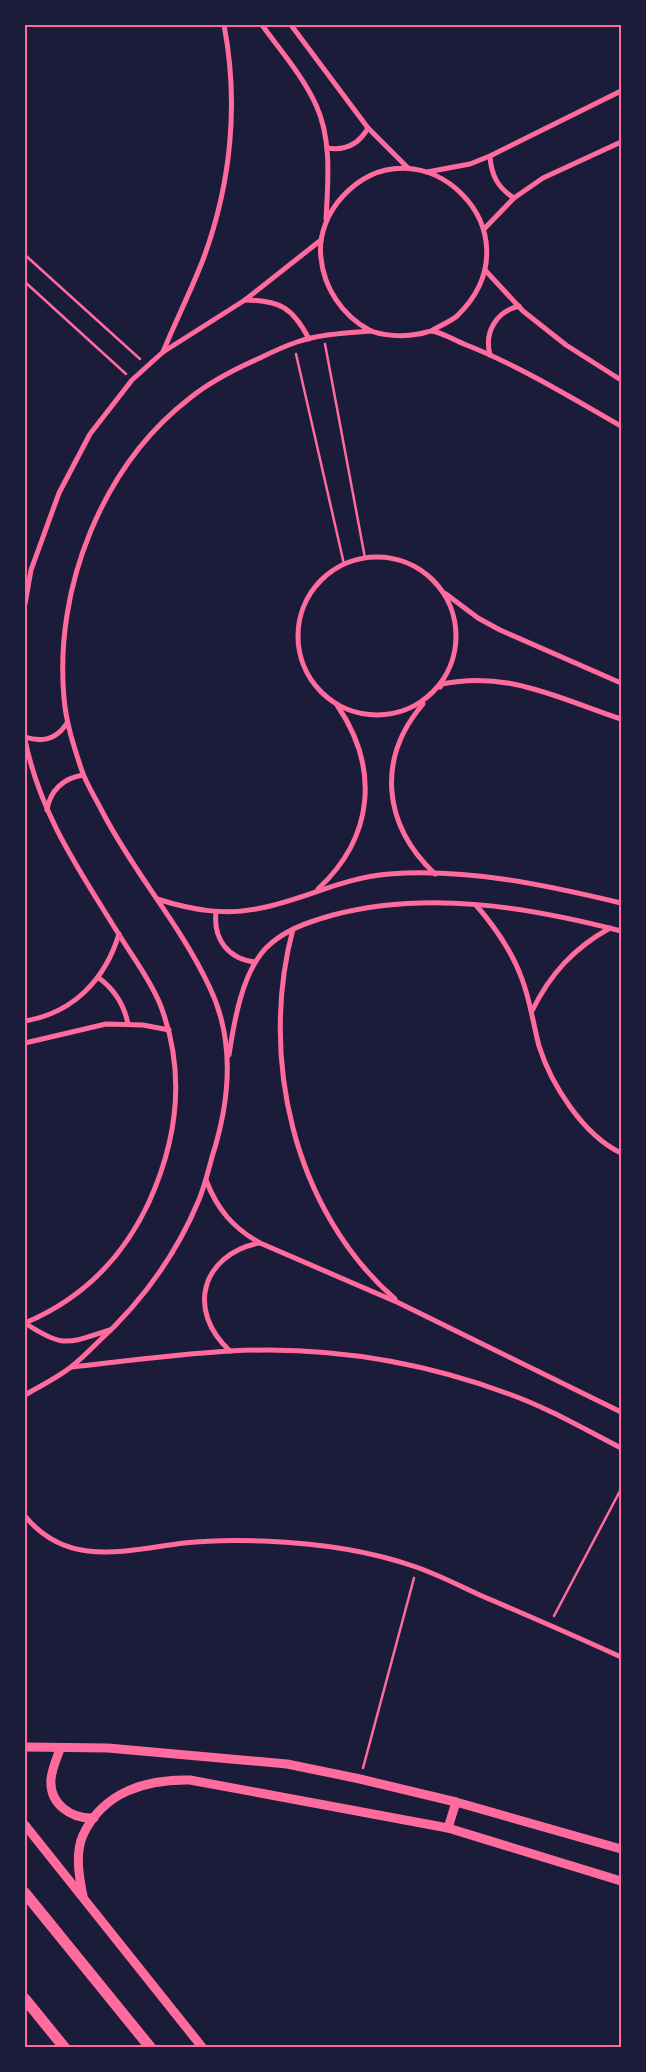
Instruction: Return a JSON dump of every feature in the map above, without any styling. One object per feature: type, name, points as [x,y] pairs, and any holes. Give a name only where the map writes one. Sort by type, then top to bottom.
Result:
[{"type":"main road","points":[[25,1894],[150,2047]]},
{"type":"main road","points":[[25,1999],[64,2047]]},
{"type":"street","points":[[163,352],[204,259],[218,212],[226,174],[232,115],[229,56],[224,25]]},
{"type":"street","points":[[262,25],[316,105],[322,122],[329,170],[326,221],[321,240],[320,256],[328,286],[335,300],[345,312],[371,331]]},
{"type":"street","points":[[290,25],[368,128],[408,168]]},
{"type":"street","points":[[427,172],[470,164],[490,156],[621,91]]},
{"type":"street","points":[[327,148],[341,149],[354,144],[368,128]]},
{"type":"street","points":[[484,229],[514,198],[543,178],[621,142]]},
{"type":"street","points":[[490,156],[493,176],[505,193],[514,198]]},
{"type":"street","points":[[228,1059],[221,1020],[210,987],[157,899],[120,845],[83,775],[67,723],[64,698],[64,654],[72,592],[88,541],[110,493],[139,449],[155,429],[190,397],[228,373],[294,343],[323,335],[371,331],[401,336],[431,331],[456,317],[475,296],[485,270],[486,242],[484,229],[475,210],[463,193],[446,180],[427,172],[408,168],[389,170],[369,176],[351,187],[336,203],[326,221]]},
{"type":"street","points":[[25,604],[31,570],[59,493],[90,434],[132,380],[163,352],[245,300],[321,240]]},
{"type":"street","points":[[485,270],[518,306],[566,345],[621,380]]},
{"type":"street","points":[[245,300],[266,300],[285,307],[300,321],[309,339]]},
{"type":"street","points":[[490,355],[488,334],[495,321],[505,311],[518,306]]},
{"type":"street","points":[[431,331],[490,355],[621,426]]},
{"type":"street","points":[[426,700],[398,714],[382,716],[359,714],[337,705],[315,686],[308,674],[299,647],[298,632],[300,618],[312,592],[326,576],[344,564],[365,558],[391,558],[415,566],[436,582],[444,592],[452,608],[457,644],[453,662],[445,678],[434,692]]},
{"type":"street","points":[[444,592],[464,608],[500,630],[621,682]]},
{"type":"street","points":[[435,874],[421,861],[404,836],[394,809],[392,770],[400,741],[413,715],[442,684],[472,679],[502,681],[531,688],[621,720]]},
{"type":"street","points":[[317,890],[341,865],[350,851],[362,819],[365,802],[366,784],[360,750],[350,727],[337,705]]},
{"type":"street","points":[[25,1323],[60,1307],[93,1282],[121,1250],[144,1212],[164,1160],[174,1112],[176,1071],[169,1030],[160,1002],[63,844],[35,779],[25,738],[39,740],[53,738],[64,729],[67,723]]},
{"type":"street","points":[[47,810],[48,802],[56,789],[68,779],[83,775]]},
{"type":"street","points":[[157,899],[186,908],[216,912],[263,908],[317,890],[365,877],[412,873],[489,877],[621,902]]},
{"type":"street","points":[[25,1395],[72,1367],[112,1329],[148,1289],[165,1266],[198,1201],[217,1144],[225,1105],[228,1059],[238,1010],[255,962],[276,938],[293,928],[352,910],[414,902],[475,904],[526,911],[621,931]]},
{"type":"street","points":[[475,904],[498,931],[515,962],[525,986],[542,1054],[560,1091],[569,1105],[591,1130],[621,1153]]},
{"type":"street","points":[[216,912],[216,933],[227,950],[245,961],[255,962]]},
{"type":"street","points":[[293,928],[282,979],[279,1027],[282,1074],[291,1122],[306,1167],[334,1224],[366,1270],[399,1303]]},
{"type":"street","points":[[532,1012],[548,982],[558,969],[582,946],[610,928]]},
{"type":"street","points":[[25,1021],[62,1010],[88,990],[108,964],[119,934]]},
{"type":"street","points":[[99,978],[119,998],[128,1024]]},
{"type":"street","points":[[25,1043],[106,1024],[128,1024],[169,1030]]},
{"type":"street","points":[[206,1179],[220,1210],[245,1235],[399,1303],[621,1412]]},
{"type":"street","points":[[230,1351],[218,1340],[210,1326],[205,1311],[207,1286],[218,1265],[229,1254],[244,1246],[260,1243]]},
{"type":"street","points":[[25,1323],[50,1339],[66,1342],[112,1329]]},
{"type":"street","points":[[72,1367],[230,1351],[326,1352],[389,1360],[428,1368],[510,1394],[539,1406],[621,1448]]},
{"type":"street","points":[[25,1516],[41,1531],[55,1540],[88,1552],[122,1552],[211,1541],[264,1541],[341,1549],[417,1568],[621,1657]]},
{"type":"street","points":[[25,1747],[60,1749],[108,1748],[287,1764],[456,1802],[621,1849]]},
{"type":"street","points":[[60,1749],[51,1781],[54,1797],[58,1804],[71,1814],[94,1818]]},
{"type":"street","points":[[83,1896],[79,1876],[79,1856],[82,1836],[94,1818],[104,1805],[119,1794],[153,1782],[171,1780],[190,1780],[448,1828],[621,1881]]},
{"type":"street","points":[[448,1828],[456,1802]]},
{"type":"street","points":[[25,1825],[202,2047]]},
{"type":"path","points":[[25,255],[147,365]]},
{"type":"path","points":[[25,282],[132,380]]},
{"type":"path","points":[[323,335],[365,558]]},
{"type":"path","points":[[294,343],[344,564]]},
{"type":"path","points":[[549,1625],[621,1490]]},
{"type":"path","points":[[360,1779],[417,1568]]}]
